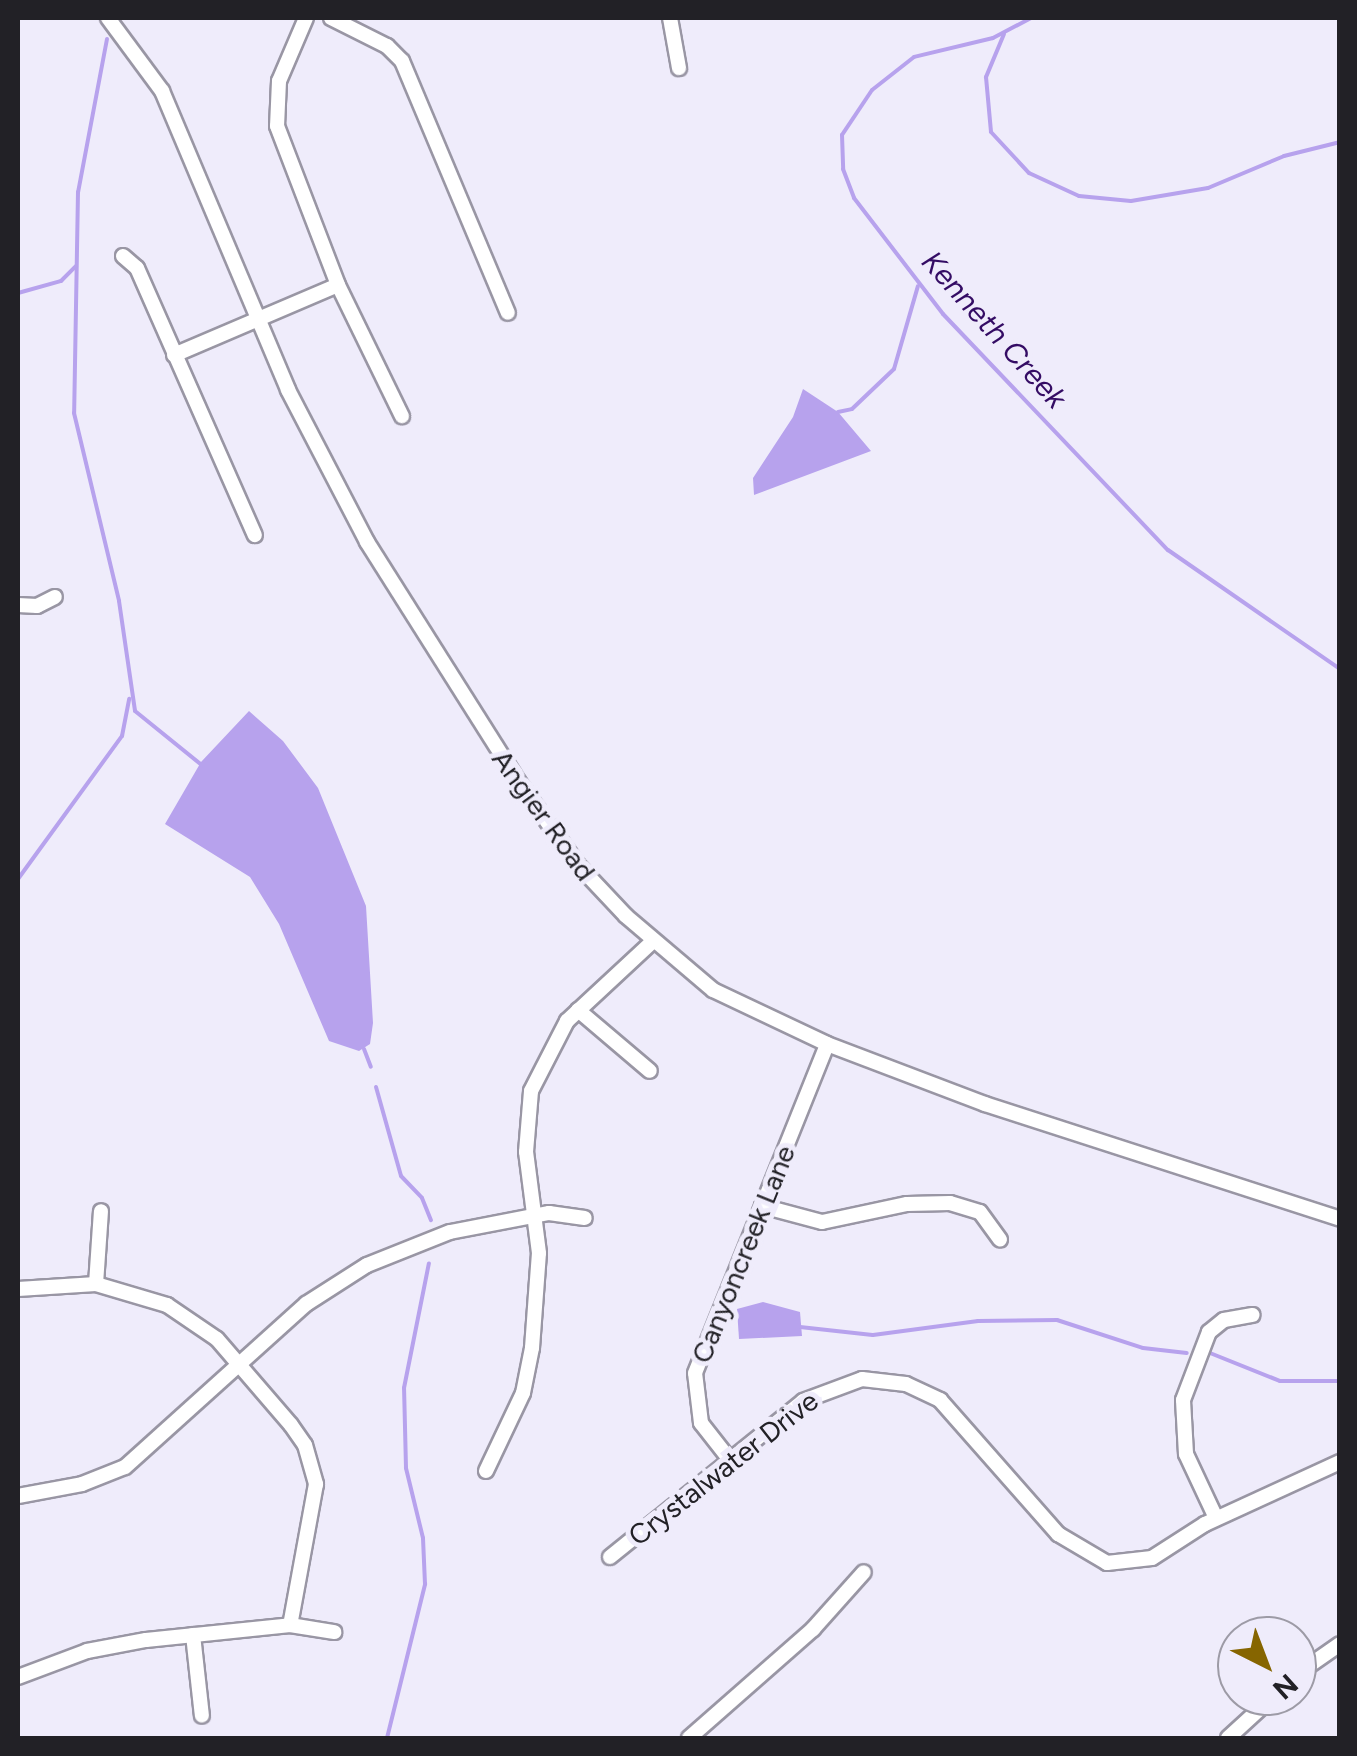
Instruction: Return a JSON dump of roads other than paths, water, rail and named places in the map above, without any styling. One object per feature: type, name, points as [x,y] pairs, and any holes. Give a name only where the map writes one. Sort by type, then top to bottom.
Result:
[{"type":"street","name":"Angier Road","points":[[108,18],[162,91],[257,320],[342,498],[489,738],[578,865],[653,941],[730,1000],[827,1044],[985,1104],[1340,1219]]},
{"type":"street","points":[[306,18],[279,81],[278,126],[338,285],[402,416]]},
{"type":"street","points":[[330,18],[387,46],[402,62],[508,313]]},
{"type":"street","points":[[670,18],[680,68]]},
{"type":"street","points":[[122,256],[137,268],[254,535]]},
{"type":"street","points":[[174,354],[338,285]]},
{"type":"street","points":[[18,605],[37,606],[55,598]]},
{"type":"street","points":[[486,1471],[528,1375],[536,1215],[526,1152],[531,1091],[547,1051],[578,1010],[653,941]]},
{"type":"street","points":[[578,1010],[650,1072]]},
{"type":"street","name":"Canyoncreek Lane","points":[[730,1460],[701,1423],[693,1387],[827,1044]]},
{"type":"street","points":[[762,1206],[822,1222],[907,1204],[950,1203],[980,1212],[1000,1240]]},
{"type":"street","points":[[96,1284],[102,1212]]},
{"type":"street","points":[[18,1496],[82,1484],[125,1467],[240,1363],[346,1276],[437,1235],[536,1215],[584,1218]]},
{"type":"street","points":[[18,1289],[96,1284],[184,1314],[240,1363],[292,1425],[313,1467],[315,1498],[290,1625]]},
{"type":"street","points":[[1216,1518],[1186,1454],[1181,1411],[1204,1338],[1224,1320],[1253,1315]]},
{"type":"street","name":"Crystalwater Drive","points":[[610,1558],[822,1390],[878,1379],[917,1388],[953,1410],[1058,1534],[1097,1560],[1120,1565],[1152,1558],[1216,1518],[1340,1462]]},
{"type":"street","points":[[689,1738],[814,1630],[864,1572]]},
{"type":"street","points":[[18,1677],[87,1651],[193,1635],[290,1625],[334,1632]]},
{"type":"street","points":[[193,1635],[202,1716]]},
{"type":"street","points":[[1317,1660],[1340,1644]]},
{"type":"street","points":[[1236,1736],[1255,1716]]},
{"type":"waterway","name":"Kenneth Creek","points":[[1031,18],[993,38],[914,57],[872,90],[842,135],[843,169],[854,198],[943,314],[1168,550],[1340,669]]},
{"type":"waterway","points":[[1004,34],[986,77],[991,132],[1029,173],[1079,196],[1131,201],[1208,188],[1284,156],[1340,142]]},
{"type":"waterway","points":[[107,39],[78,192],[74,413],[119,601],[135,711],[203,766]]},
{"type":"waterway","points":[[18,293],[61,281],[76,266]]},
{"type":"waterway","points":[[838,412],[852,409],[894,369],[918,286]]},
{"type":"waterway","points":[[18,879],[122,736],[129,699]]},
{"type":"waterway","points":[[364,1049],[371,1067]]},
{"type":"waterway","points":[[376,1087],[401,1176],[422,1198],[431,1220]]},
{"type":"waterway","points":[[387,1738],[425,1584],[423,1538],[406,1468],[404,1388],[429,1263]]},
{"type":"waterway","points":[[800,1327],[873,1335],[978,1321],[1057,1320],[1143,1348],[1187,1353]]},
{"type":"waterway","points":[[1210,1353],[1280,1381],[1340,1381]]}]
